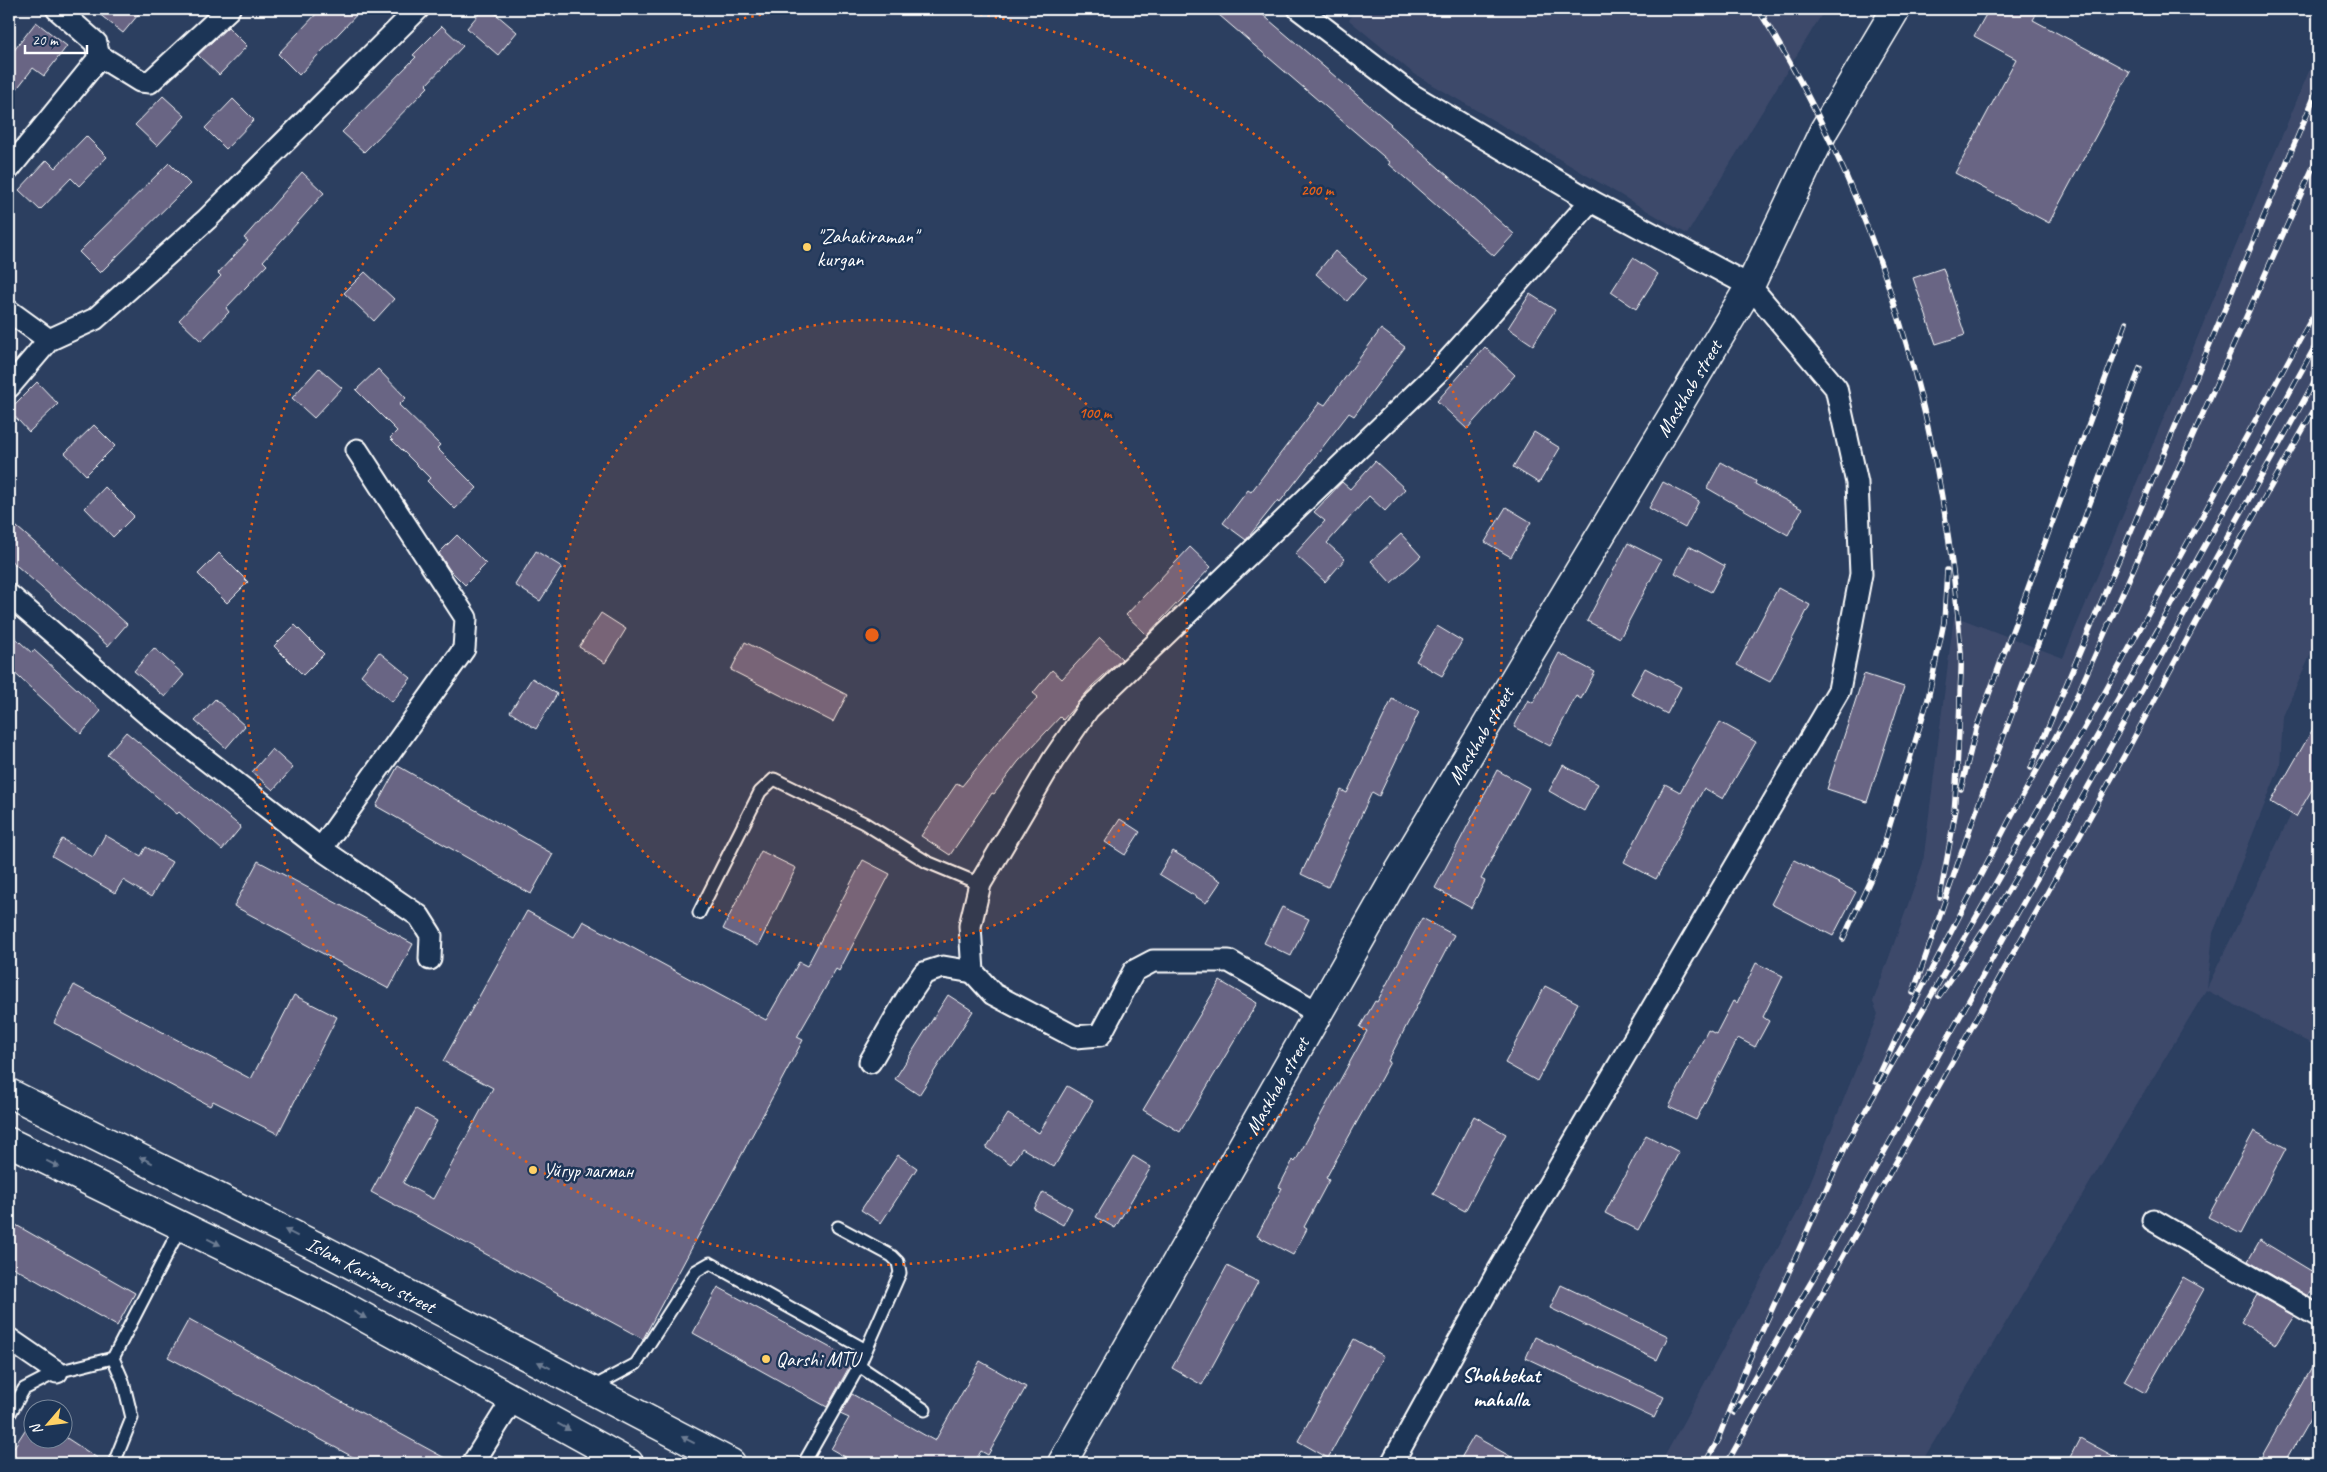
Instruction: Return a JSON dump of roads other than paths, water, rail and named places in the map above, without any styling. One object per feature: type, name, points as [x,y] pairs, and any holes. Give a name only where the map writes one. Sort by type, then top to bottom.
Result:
[{"type":"main road","name":"Maskhab street","points":[[1062,1463],[1403,864],[1750,286],[1824,130],[1896,9]]},
{"type":"main road","name":"Islam Karimov street","points":[[9,1093],[316,1246],[731,1463]]},
{"type":"main road","name":"Islam Karimov street","points":[[9,1142],[331,1299],[630,1463]]},
{"type":"street","points":[[9,169],[99,58],[96,43],[57,9]]},
{"type":"street","points":[[98,55],[140,81],[150,82],[229,9]]},
{"type":"street","points":[[9,387],[49,340],[95,319],[214,212],[418,9]]},
{"type":"street","points":[[1299,9],[1412,95],[1591,201],[1750,286],[1836,388],[1857,483],[1862,574],[1839,690],[1498,1273],[1392,1463]]},
{"type":"street","points":[[1318,1013],[1229,961],[1153,961],[1134,972],[1100,1035],[1075,1037],[992,994],[973,972],[970,926],[980,884],[1053,760],[1088,709],[1438,373],[1591,201]]},
{"type":"street","points":[[9,311],[49,340]]},
{"type":"street","points":[[321,849],[464,649],[466,618],[357,450]]},
{"type":"street","points":[[9,595],[147,714],[321,849],[419,916],[431,935],[430,958]]},
{"type":"street","points":[[870,1062],[907,998],[924,974],[943,967],[973,972]]},
{"type":"street","points":[[2153,1220],[2318,1316]]},
{"type":"street","points":[[9,1340],[57,1372]]},
{"type":"street","points":[[473,1463],[513,1399]]},
{"type":"lane","points":[[699,913],[760,792],[774,779],[864,823],[926,862],[980,884]]},
{"type":"lane","points":[[9,1415],[24,1389],[57,1372],[113,1358],[181,1226]]},
{"type":"lane","points":[[804,1463],[859,1366],[900,1273],[898,1262],[892,1256],[838,1227]]},
{"type":"lane","points":[[590,1389],[636,1364],[696,1271],[710,1264],[866,1350]]},
{"type":"lane","points":[[113,1358],[123,1381],[132,1418],[114,1463]]},
{"type":"lane","points":[[859,1366],[925,1410]]},
{"type":"railway","points":[[1758,9],[1801,83],[1839,159],[1871,238],[1899,318],[1922,401],[1940,484],[1953,568],[1961,653],[1954,813]]},
{"type":"railway","points":[[2031,768],[2318,88]]},
{"type":"railway","points":[[1876,1082],[1902,1026],[2012,815],[2070,711],[2318,156]]},
{"type":"railway","points":[[1716,1444],[1749,1360],[1848,1141],[2100,701],[2318,307]]},
{"type":"railway","points":[[1961,789],[1976,729],[2126,323]]},
{"type":"railway","points":[[1939,996],[1978,939],[2032,850],[2173,603],[2318,341]]},
{"type":"railway","points":[[1913,993],[1975,814],[2140,368]]},
{"type":"railway","points":[[1734,1413],[1820,1267],[2318,375]]},
{"type":"railway","points":[[1727,1463],[2128,749],[2241,539],[2318,403]]},
{"type":"railway","points":[[1843,939],[1879,861],[1928,699],[1944,622],[1947,570]]},
{"type":"railway","points":[[1940,897],[1956,809]]},
{"type":"railway","points":[[1705,1463],[1719,1439]]},
{"type":"place","name":"\"Zahakiraman\" kurgan","points":[[807,247]]},
{"type":"place","name":"Уйгур лагман","points":[[533,1170]]},
{"type":"place","name":"Qarshi MTU","points":[[766,1359]]},
{"type":"district","name":"Shohbekat mahalla","points":[[1501,1387]]}]
